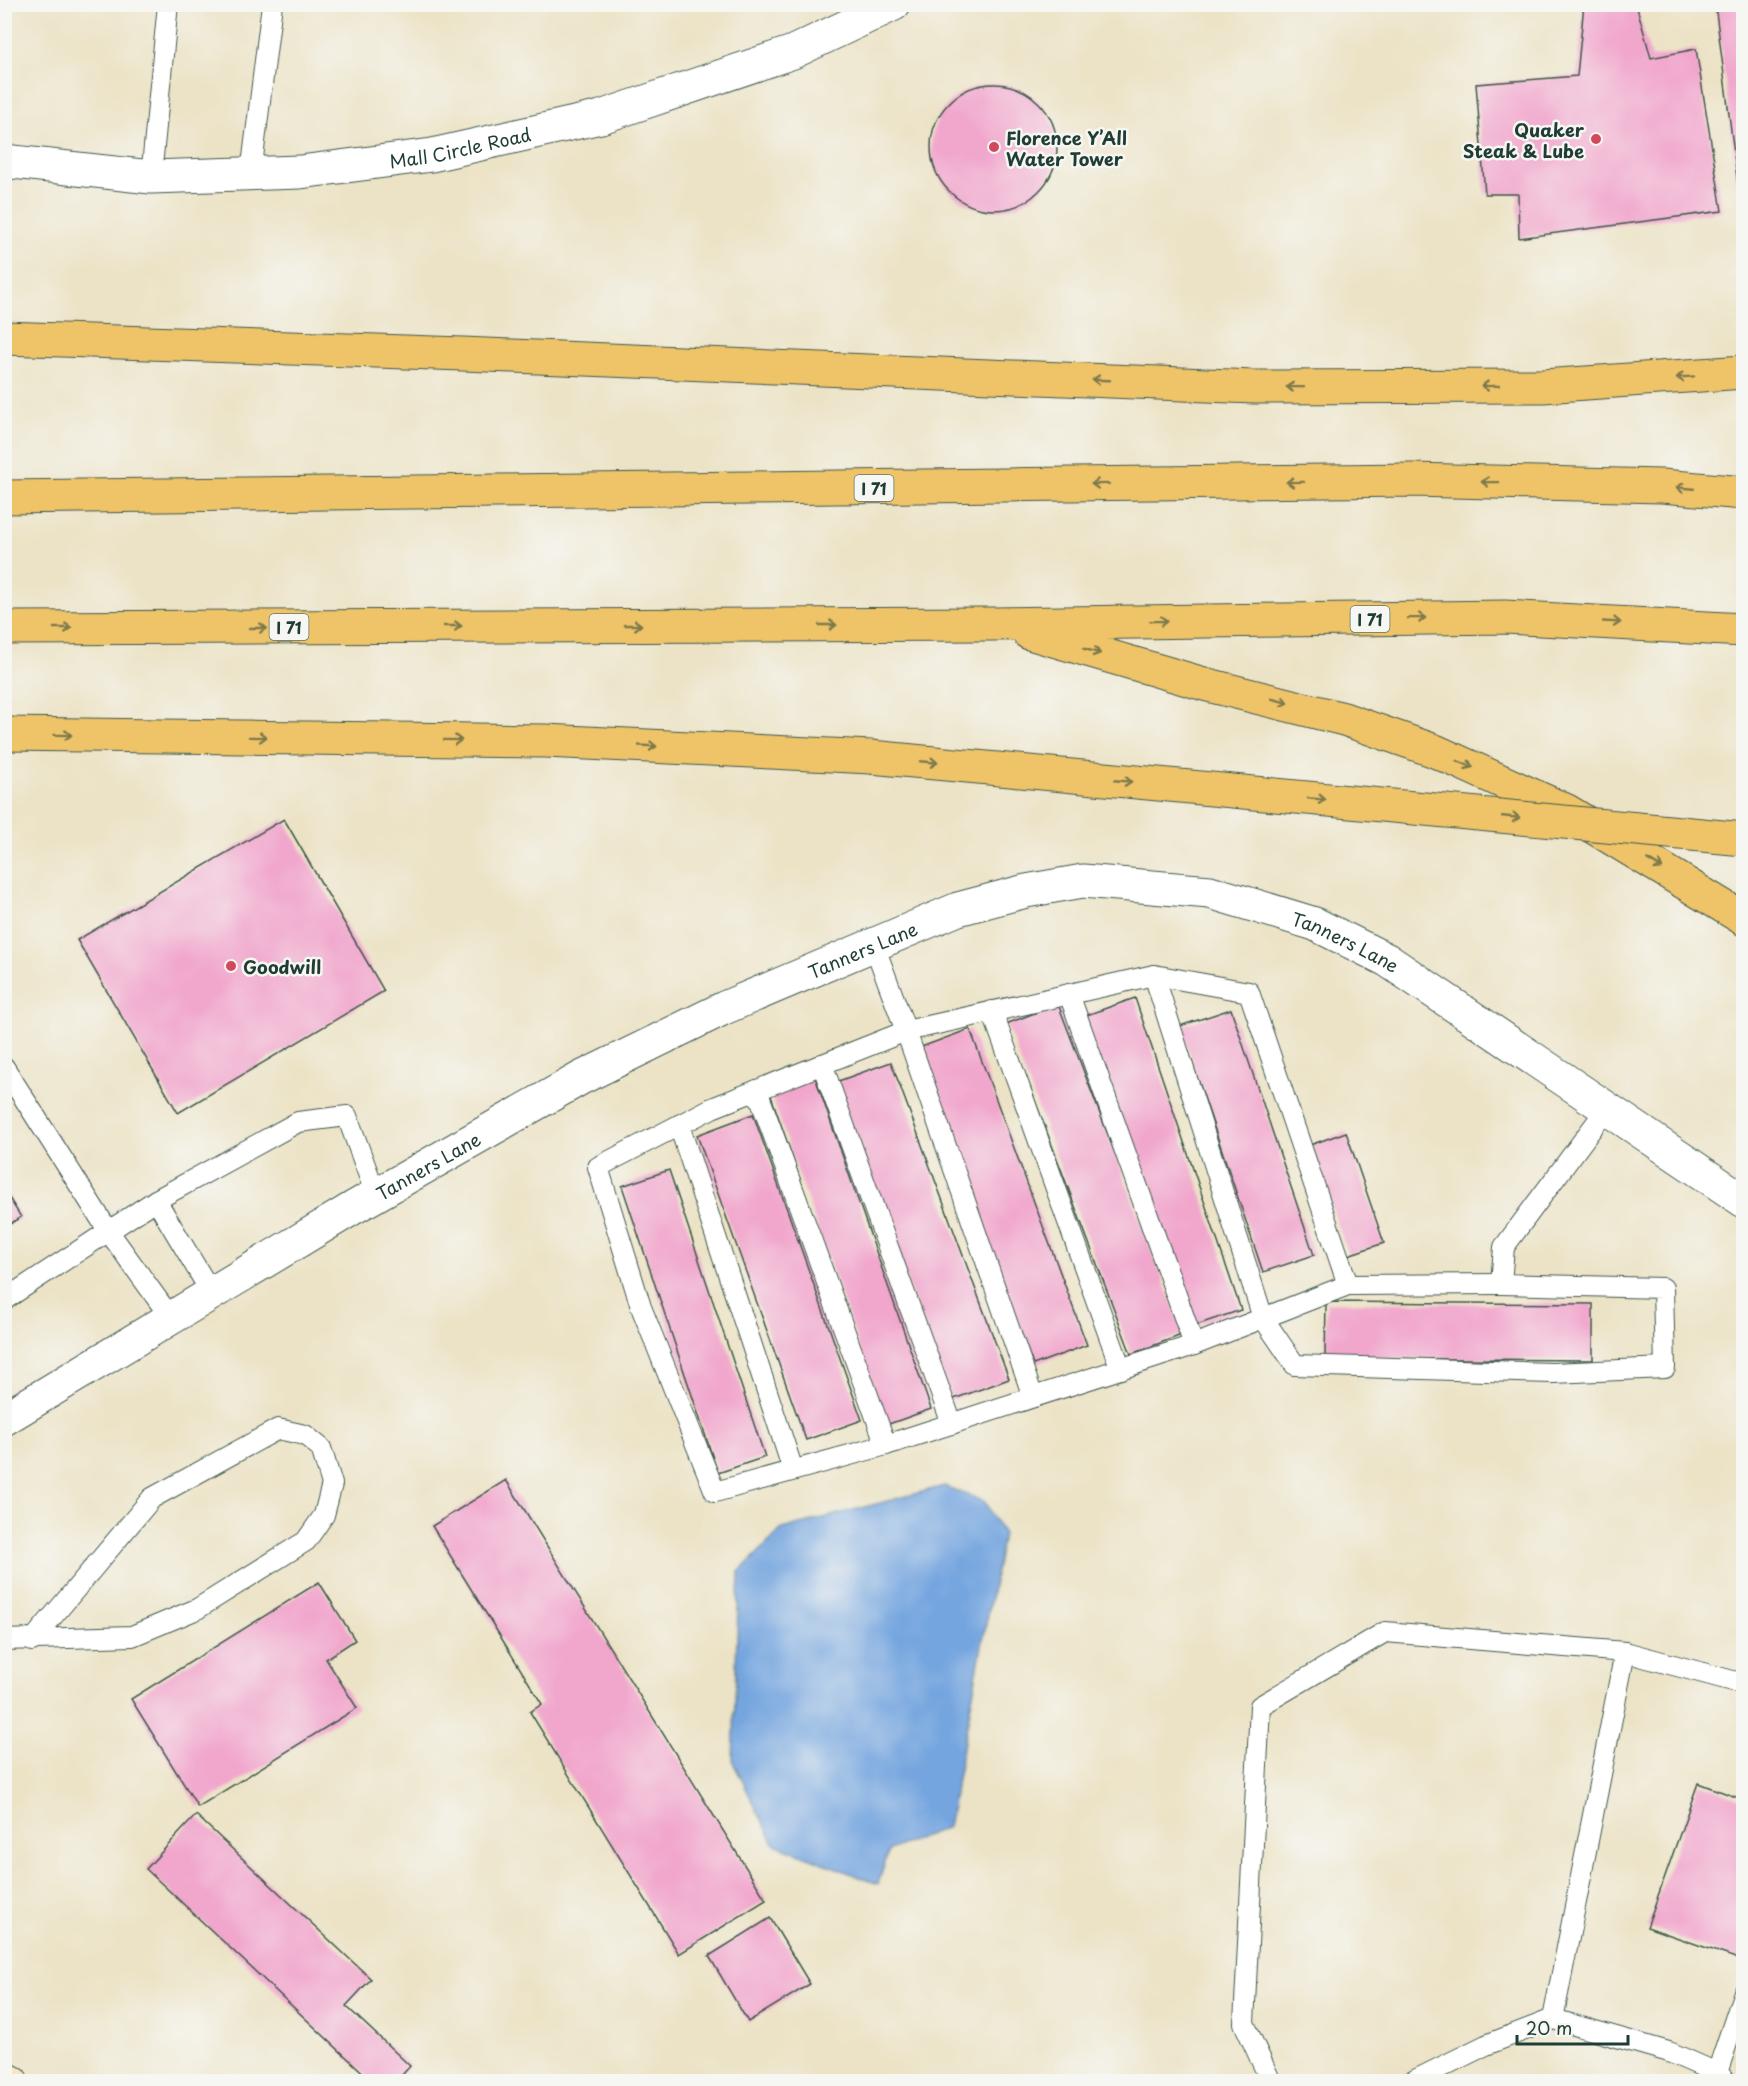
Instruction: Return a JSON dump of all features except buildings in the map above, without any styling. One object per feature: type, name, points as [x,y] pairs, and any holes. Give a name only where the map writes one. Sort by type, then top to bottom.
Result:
[{"type":"highway","points":[[4,338],[474,354],[1254,387],[1543,386],[1743,372]]},
{"type":"highway","name":"I 71","points":[[4,497],[1412,480],[1662,486],[1743,493]]},
{"type":"highway","name":"I 71","points":[[4,628],[995,624],[1505,617],[1743,630]]},
{"type":"highway","points":[[995,624],[1204,684],[1344,719],[1435,752],[1567,811],[1743,918]]},
{"type":"highway","points":[[4,734],[546,741],[871,757],[1743,839]]},
{"type":"street","name":"Mall Circle Road","points":[[4,161],[150,177],[300,172],[432,155],[601,117],[793,52],[894,4]]},
{"type":"street","name":"Tanners Lane","points":[[4,1419],[376,1195],[581,1078],[724,1008],[958,909],[1026,891],[1083,881],[1210,892],[1315,924],[1388,960],[1608,1107],[1743,1201]]},
{"type":"street","points":[[4,2078],[12,2082]]},
{"type":"lane","points":[[150,177],[168,4]]},
{"type":"lane","points":[[251,174],[272,4]]},
{"type":"lane","points":[[874,945],[906,1030],[1033,1397]]},
{"type":"lane","points":[[1154,975],[1263,1318],[1295,1365],[1553,1373],[1665,1368],[1663,1288],[1501,1284],[1348,1285],[1263,1318],[1194,1345],[1121,1369],[886,1445],[715,1492],[640,1307],[598,1167],[712,1108],[906,1030],[1154,975],[1250,992],[1348,1285]]},
{"type":"lane","points":[[1069,994],[1194,1345]]},
{"type":"lane","points":[[992,1011],[1121,1369]]},
{"type":"lane","points":[[822,1064],[952,1424]]},
{"type":"lane","points":[[4,1067],[109,1232],[171,1318]]},
{"type":"lane","points":[[757,1090],[886,1445]]},
{"type":"lane","points":[[1501,1284],[1504,1247],[1608,1107]]},
{"type":"lane","points":[[4,1300],[156,1200],[298,1122],[347,1116],[376,1195]]},
{"type":"lane","points":[[679,1125],[793,1470]]},
{"type":"lane","points":[[156,1200],[212,1294]]},
{"type":"lane","points":[[4,1640],[32,1641],[132,1636],[197,1609],[306,1542],[324,1515],[332,1484],[321,1448],[305,1435],[278,1429],[152,1498],[32,1641]]},
{"type":"lane","points":[[1271,2082],[1244,2023],[1260,1706],[1385,1632],[1625,1652],[1743,1684]]},
{"type":"lane","points":[[1553,2019],[1625,1652]]},
{"type":"lane","points":[[1411,2082],[1486,2044],[1553,2019],[1669,2052],[1722,2078],[1743,1992]]},
{"type":"lane","points":[[1441,2067],[1454,2082]]},
{"type":"water","points":[[944,1486],[984,1501],[1003,1534],[948,1827],[889,1850],[878,1884],[774,1844],[733,1762],[739,1572],[782,1529]]},
{"type":"place","name":"Quaker Steak & Lube","points":[[1596,139]]},
{"type":"place","name":"Florence Y’All Water Tower","points":[[994,147]]},
{"type":"place","name":"Goodwill","points":[[231,966]]}]
